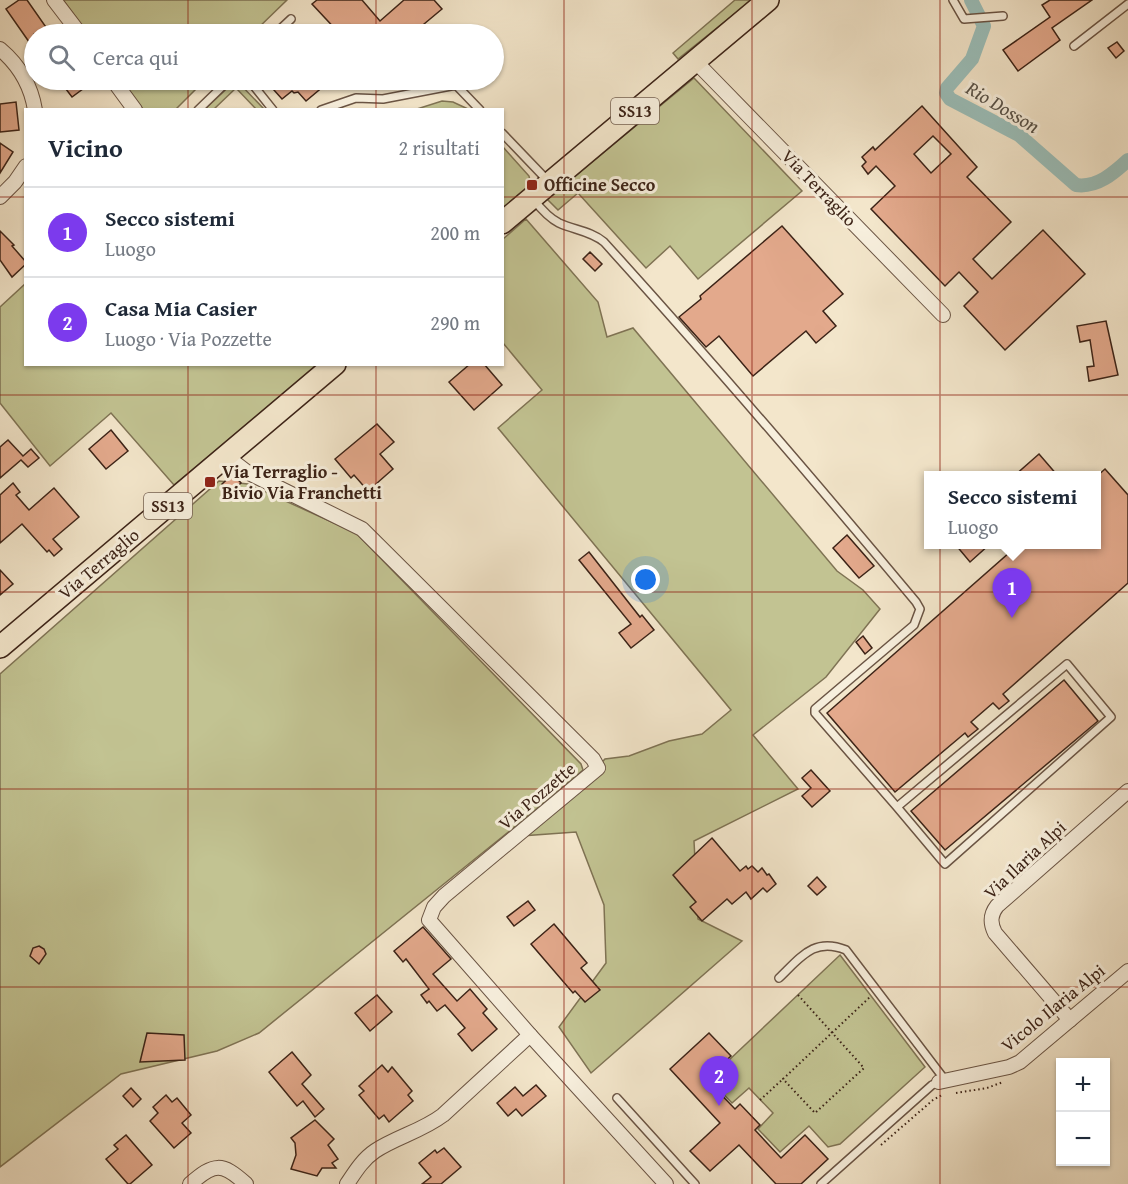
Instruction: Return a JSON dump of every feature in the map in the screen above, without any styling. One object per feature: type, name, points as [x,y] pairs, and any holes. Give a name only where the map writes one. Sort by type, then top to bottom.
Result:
[{"type":"main road","name":"SS13","points":[[504,221],[768,0]]},
{"type":"main road","name":"Via Terraglio","points":[[0,647],[333,366]]},
{"type":"street","points":[[54,0],[72,24]]},
{"type":"street","points":[[0,49],[12,60],[24,77]]},
{"type":"street","name":"Via Terraglio","points":[[695,61],[943,315]]},
{"type":"street","points":[[30,90],[35,108]]},
{"type":"street","points":[[120,90],[134,108]]},
{"type":"street","points":[[0,197],[24,169]]},
{"type":"street","name":"Via Pozzette","points":[[226,456],[247,472],[362,529],[593,759],[598,768],[444,897],[434,907],[429,920],[659,1181]]},
{"type":"street","name":"Via Ilaria Alpi","points":[[1070,1020],[995,933],[991,924],[992,915],[998,906],[1128,791]]},
{"type":"street","name":"Vicolo Ilaria Alpi","points":[[942,1081],[1014,1065],[1027,1057],[1128,971]]},
{"type":"street","points":[[347,1184],[361,1164],[375,1151],[437,1120],[530,1035]]},
{"type":"street","points":[[190,1184],[208,1169],[219,1167],[232,1171],[246,1184]]},
{"type":"lane","points":[[953,0],[963,19],[1000,17]]},
{"type":"lane","points":[[1074,46],[1128,4]]},
{"type":"lane","points":[[286,24],[291,19]]},
{"type":"lane","points":[[200,108],[219,90]]},
{"type":"lane","points":[[257,90],[271,108]]},
{"type":"lane","points":[[327,108],[356,98],[383,99],[427,90]]},
{"type":"lane","points":[[462,90],[478,108]]},
{"type":"lane","points":[[504,135],[550,182]]},
{"type":"lane","points":[[532,198],[541,209],[560,223],[604,242],[805,469],[916,602],[920,609],[914,625],[815,709],[815,713],[945,864],[1111,717],[1067,663],[897,807]]},
{"type":"lane","points":[[779,978],[814,948],[828,944],[846,950],[942,1081]]},
{"type":"lane","name":"Vicolo Ilaria Alpi","points":[[821,1184],[932,1085],[942,1081]]},
{"type":"lane","points":[[617,1098],[695,1184]]},
{"type":"path","points":[[760,1100],[877,991]]},
{"type":"path","points":[[783,1079],[815,1113],[864,1068],[798,995]]},
{"type":"green space","points":[[63,0],[287,0],[262,24],[81,24]]},
{"type":"green space","points":[[735,0],[752,0],[678,59],[673,53]]},
{"type":"green space","points":[[694,78],[802,191],[698,279],[670,246],[646,268],[578,193],[558,210],[547,199]]},
{"type":"green space","points":[[129,90],[195,90],[177,108],[142,108]]},
{"type":"green space","points":[[225,90],[234,90],[215,108],[206,108]]},
{"type":"green space","points":[[238,90],[246,90],[263,108],[255,108]]},
{"type":"green space","points":[[442,101],[453,102],[466,108],[420,108]]},
{"type":"green space","points":[[504,148],[529,176],[531,185],[504,208]]},
{"type":"green space","points":[[526,219],[598,302],[607,337],[633,328],[837,571],[863,590],[880,609],[826,677],[753,735],[798,789],[694,841],[698,919],[742,941],[591,1073],[559,1027],[606,963],[604,905],[576,832],[520,836],[578,787],[605,759],[629,756],[669,741],[702,734],[731,710],[498,428],[542,390],[504,344],[504,238]]},
{"type":"green space","points":[[24,285],[24,366],[317,366],[174,485],[111,413],[50,466],[0,403],[0,307]]},
{"type":"green space","points":[[219,481],[248,484],[356,533],[581,764],[583,770],[259,1033],[217,1051],[121,1074],[0,1167],[0,674]]},
{"type":"green space","points":[[840,955],[925,1067],[840,1144],[828,1147],[809,1126],[780,1152],[758,1129],[773,1113],[749,1088],[732,1103],[709,1079]]},
{"type":"building","points":[[19,0],[27,0],[44,24],[24,24],[24,35],[6,9]]},
{"type":"building","points":[[317,0],[362,0],[380,21],[404,0],[434,0],[442,9],[424,24],[331,24],[312,4]]},
{"type":"building","points":[[1050,0],[1092,0],[1052,28],[1060,40],[1018,71],[1003,50],[1050,17],[1042,5]]},
{"type":"building","points":[[1117,42],[1124,51],[1116,58],[1108,48]]},
{"type":"building","points":[[67,90],[81,90],[72,97]]},
{"type":"building","points":[[274,90],[319,90],[306,101],[298,92],[292,91],[282,99]]},
{"type":"building","points":[[16,102],[19,130],[0,132],[0,104]]},
{"type":"building","points":[[922,106],[977,167],[967,177],[1011,222],[973,259],[992,279],[1043,230],[1085,274],[1005,350],[964,306],[978,292],[959,272],[945,286],[871,209],[895,186],[876,166],[868,174],[862,166],[866,162],[862,157],[873,147],[875,150]],"holes":[[[933,136],[951,154],[931,173],[914,154]]]},
{"type":"building","points":[[0,143],[13,152],[0,173]]},
{"type":"building","points":[[782,226],[843,294],[823,311],[836,326],[816,343],[806,331],[753,376],[719,336],[706,347],[679,317],[701,299],[700,296]]},
{"type":"building","points":[[0,231],[14,245],[12,246],[24,260],[24,266],[12,277],[0,260]]},
{"type":"building","points":[[590,252],[602,264],[595,271],[583,259]]},
{"type":"building","points":[[1106,321],[1118,375],[1089,381],[1087,367],[1094,366],[1090,340],[1080,342],[1077,326]]},
{"type":"building","points":[[468,366],[486,366],[502,385],[474,410],[449,382]]},
{"type":"building","points":[[377,424],[394,442],[380,454],[393,469],[368,491],[354,475],[351,478],[335,459]]},
{"type":"building","points":[[111,430],[128,451],[106,469],[89,449]]},
{"type":"building","points":[[8,440],[23,456],[31,449],[39,458],[28,467],[21,460],[0,478],[0,447]]},
{"type":"building","points":[[1039,454],[1054,471],[1020,471]]},
{"type":"building","points":[[1105,469],[1128,495],[1128,583],[1003,694],[1009,701],[999,709],[993,703],[971,722],[978,729],[968,737],[965,733],[895,792],[827,713],[1013,549],[1101,549],[1101,473]]},
{"type":"building","points":[[233,474],[241,483],[230,493],[222,484]]},
{"type":"building","points":[[13,483],[20,492],[16,495],[29,510],[54,488],[79,517],[53,539],[62,549],[54,556],[49,550],[47,552],[22,524],[0,543],[0,495]]},
{"type":"building","points":[[847,535],[874,566],[859,578],[833,548]]},
{"type":"building","points":[[959,549],[984,549],[970,562]]},
{"type":"building","points":[[589,552],[640,617],[642,615],[654,630],[631,648],[619,633],[631,624],[579,560]]},
{"type":"building","points":[[0,570],[13,584],[0,595]]},
{"type":"building","points":[[863,636],[872,648],[865,654],[856,642]]},
{"type":"building","points":[[1064,680],[1098,721],[945,850],[911,811]]},
{"type":"building","points":[[811,770],[830,791],[812,807],[802,796],[811,788],[802,778]]},
{"type":"building","points":[[712,838],[740,871],[746,866],[748,869],[752,866],[758,872],[762,868],[776,884],[767,892],[763,888],[751,899],[746,892],[732,904],[727,899],[702,921],[690,907],[696,902],[673,875]]},
{"type":"building","points":[[817,877],[826,887],[817,895],[808,886]]},
{"type":"building","points":[[528,901],[535,910],[514,926],[507,917]]},
{"type":"building","points":[[554,924],[587,963],[581,968],[600,990],[585,1002],[575,991],[573,993],[531,944]]},
{"type":"building","points":[[423,927],[451,959],[433,974],[457,1001],[470,989],[487,1009],[483,1013],[497,1029],[472,1051],[458,1034],[465,1028],[445,1005],[437,1011],[429,1001],[427,1003],[421,995],[429,989],[406,959],[403,962],[394,951]]},
{"type":"building","points":[[39,946],[46,954],[39,964],[30,956],[33,948]]},
{"type":"building","points":[[377,995],[392,1012],[370,1031],[355,1013]]},
{"type":"building","points":[[147,1033],[184,1035],[185,1060],[140,1062]]},
{"type":"building","points":[[709,1033],[731,1056],[706,1079],[735,1109],[740,1104],[760,1125],[755,1130],[781,1158],[805,1135],[828,1159],[801,1184],[776,1184],[739,1145],[710,1171],[690,1151],[720,1123],[670,1069]]},
{"type":"building","points":[[292,1052],[311,1075],[302,1084],[324,1109],[315,1117],[303,1101],[297,1106],[269,1072]]},
{"type":"building","points":[[382,1065],[388,1072],[392,1067],[412,1091],[408,1095],[413,1101],[389,1122],[384,1115],[379,1119],[359,1095],[364,1091],[359,1086]]},
{"type":"building","points":[[536,1085],[546,1096],[522,1116],[516,1109],[508,1116],[497,1103],[515,1087],[523,1096]]},
{"type":"building","points":[[131,1088],[141,1099],[133,1107],[123,1096]]},
{"type":"building","points":[[166,1095],[172,1102],[177,1098],[191,1115],[182,1123],[191,1133],[174,1148],[150,1121],[158,1113],[153,1107]]},
{"type":"building","points":[[315,1120],[334,1139],[328,1145],[338,1159],[332,1163],[336,1168],[322,1168],[317,1176],[291,1169],[296,1155],[295,1143],[291,1138]]},
{"type":"building","points":[[126,1135],[152,1165],[130,1184],[106,1159],[118,1149],[114,1145]]},
{"type":"building","points":[[444,1148],[461,1167],[441,1184],[422,1184],[431,1177],[419,1163],[435,1150],[437,1153]]},
{"type":"waterway","name":"Rio Dosson","points":[[971,0],[984,26],[972,59],[947,88],[946,93],[950,99],[1019,135],[1076,185],[1098,182],[1128,160]]},
{"type":"place","name":"Officine Secco","points":[[532,185]]},
{"type":"place","name":"Via Terraglio - Bivio Via Franchetti","points":[[210,482]]},
{"type":"place","name":"Secco sistemi","points":[[1012,618]]},
{"type":"place","name":"Casa Mia Casier","points":[[719,1106]]}]
